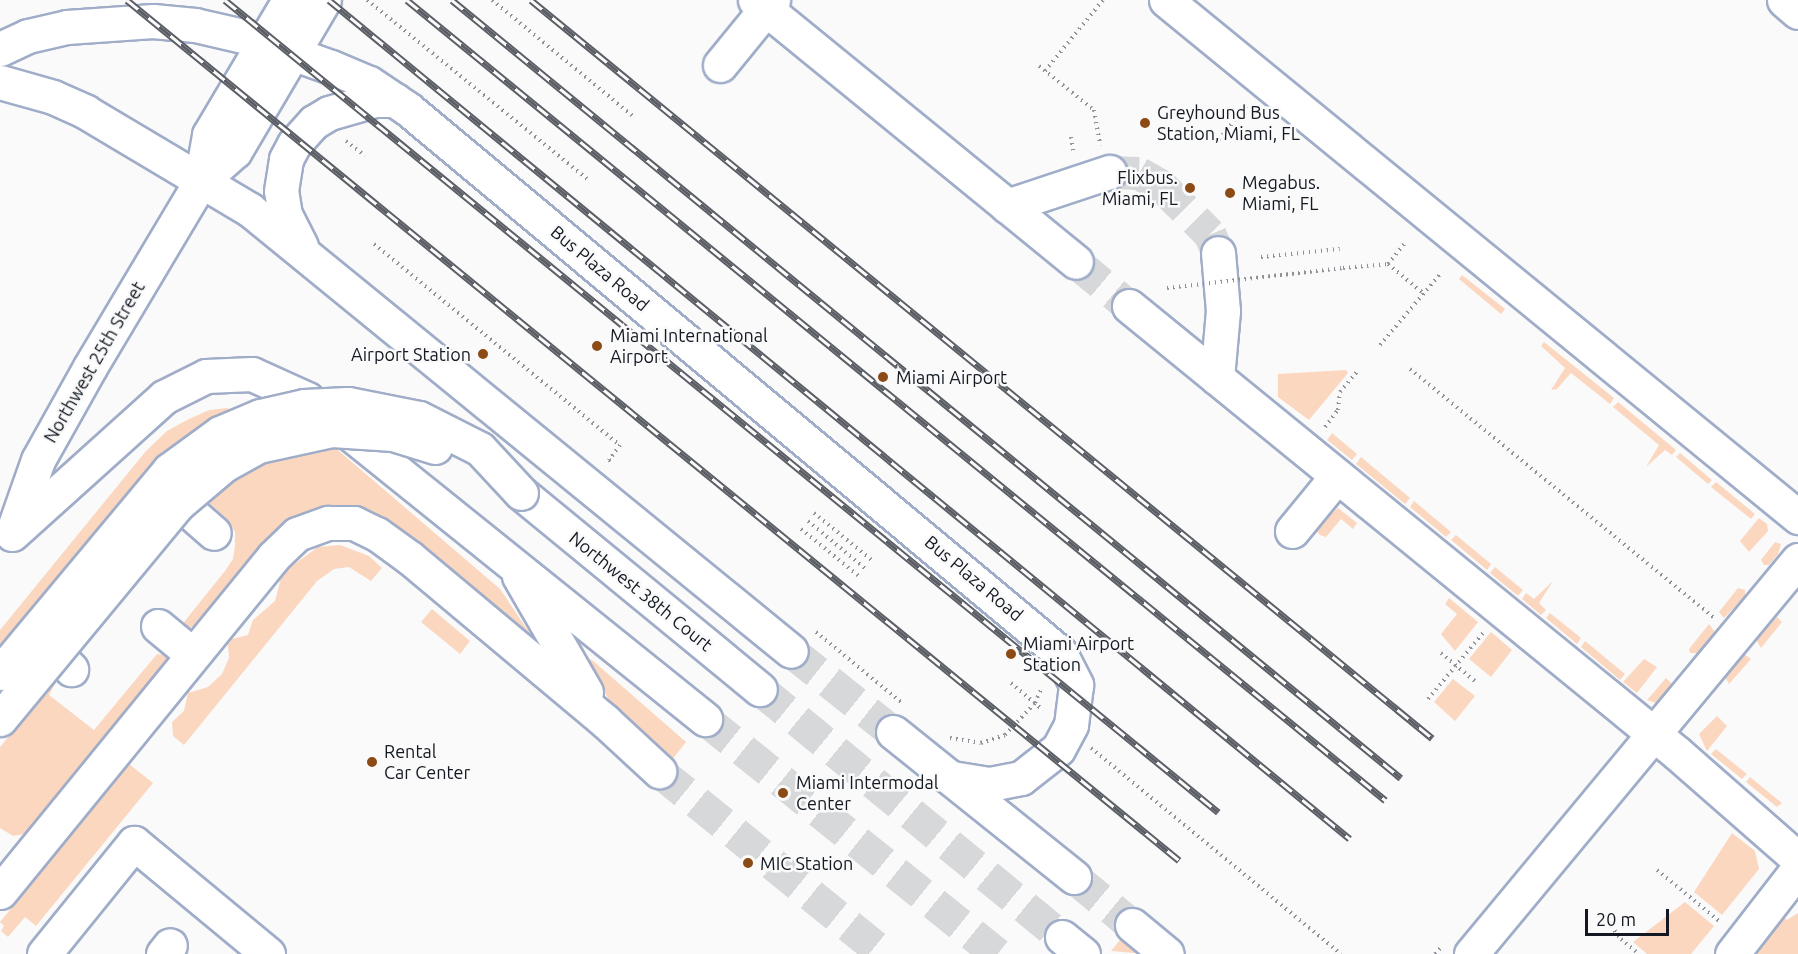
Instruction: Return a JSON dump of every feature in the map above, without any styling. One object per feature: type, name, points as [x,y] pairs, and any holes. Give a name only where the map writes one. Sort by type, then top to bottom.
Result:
[{"type":"street","name":"Northwest 25th Street","points":[[4,536],[38,460],[201,181],[235,151],[278,48],[289,0]]},
{"type":"street","name":"Northwest 25th Street","points":[[278,48],[324,0]]},
{"type":"street","points":[[1166,0],[1798,517]]},
{"type":"street","points":[[1784,0],[1798,12]]},
{"type":"street","points":[[720,65],[764,3],[1076,262]]},
{"type":"street","name":"Bus Plaza Road","points":[[0,50],[28,36],[67,27],[153,21],[195,25],[278,48],[369,83],[395,100],[1060,653],[1076,685],[1071,725],[1058,749],[1021,778],[989,784],[950,778]]},
{"type":"street","points":[[0,82],[53,97],[86,112],[249,209],[801,639]]},
{"type":"street","points":[[303,250],[285,215],[281,191],[286,159],[294,144],[314,122],[329,113],[375,100],[395,100]]},
{"type":"street","points":[[1007,206],[1104,161]]},
{"type":"street","points":[[1217,378],[1223,311],[1218,253]]},
{"type":"street","points":[[1129,306],[1656,735],[1762,824],[1798,859]]},
{"type":"street","points":[[4,536],[164,397],[206,376],[229,373],[252,374],[307,399],[705,719]]},
{"type":"street","points":[[0,673],[162,477],[203,443],[260,416],[304,406],[337,404],[366,406],[419,418],[480,449],[521,494]]},
{"type":"street","points":[[0,719],[184,498],[224,465],[258,447],[313,432],[350,430],[393,434],[446,451],[521,494]]},
{"type":"street","points":[[1292,531],[1337,476]]},
{"type":"street","name":"Northwest 38th Court","points":[[521,494],[760,688]]},
{"type":"street","points":[[0,892],[273,557],[297,534],[328,523],[354,523],[410,558],[605,721],[658,771]]},
{"type":"street","points":[[1471,954],[1489,942],[1798,560]]},
{"type":"street","points":[[512,564],[561,655],[605,721]]},
{"type":"street","points":[[158,626],[193,655]]},
{"type":"street","points":[[898,718],[950,778],[1074,877]]},
{"type":"street","points":[[44,954],[134,843],[268,954]]},
{"type":"street","points":[[1727,939],[1798,869]]},
{"type":"street","points":[[1132,925],[1167,954]]},
{"type":"path","points":[[367,0],[586,179]]},
{"type":"path","points":[[492,0],[634,117]]},
{"type":"path","points":[[1045,71],[1103,0]]},
{"type":"path","points":[[1039,66],[1094,110],[1104,161]]},
{"type":"path","points":[[1215,144],[1247,104]]},
{"type":"path","points":[[1071,137],[1075,155]]},
{"type":"path","points":[[345,141],[365,156]]},
{"type":"path","points":[[1388,264],[1406,242]]},
{"type":"path","points":[[374,244],[620,445],[609,460],[618,467]]},
{"type":"path","points":[[1261,257],[1340,249]]},
{"type":"path","points":[[1167,288],[1388,264],[1424,294]]},
{"type":"path","points":[[1380,345],[1442,272]]},
{"type":"path","points":[[1410,369],[1721,624]]},
{"type":"path","points":[[1318,435],[1338,410],[1340,392],[1357,372]]},
{"type":"path","points":[[814,513],[874,562]]},
{"type":"path","points":[[808,521],[867,570]]},
{"type":"path","points":[[801,530],[861,578]]},
{"type":"path","points":[[1428,699],[1489,625]]},
{"type":"path","points":[[801,639],[898,718]]},
{"type":"path","points":[[1441,653],[1477,682]]},
{"type":"path","points":[[941,733],[951,738],[981,742],[1005,735],[1035,703],[1043,680]]},
{"type":"path","points":[[1011,683],[1051,716]]},
{"type":"path","points":[[1089,747],[1341,954]]},
{"type":"path","points":[[1657,870],[1727,939]]},
{"type":"path","points":[[1604,916],[1620,939],[1639,954]]},
{"type":"shaded area","points":[[1462,275],[1505,309],[1501,314],[1459,279]]},
{"type":"shaded area","points":[[1544,342],[1614,398],[1610,404],[1571,373],[1557,389],[1551,390],[1565,368],[1541,346]]},
{"type":"shaded area","points":[[1346,370],[1348,373],[1309,420],[1278,397],[1278,374]]},
{"type":"shaded area","points":[[1618,402],[1676,450],[1672,455],[1665,450],[1646,467],[1659,445],[1613,407]]},
{"type":"shaded area","points":[[227,408],[332,445],[500,589],[537,644],[356,512],[187,630],[184,622],[233,559],[235,545],[235,532],[226,518],[207,501],[193,430],[157,460],[129,490],[0,646],[0,630],[146,451],[167,431],[187,420],[209,410]]},
{"type":"shaded area","points":[[1332,433],[1357,454],[1352,460],[1327,440]]},
{"type":"shaded area","points":[[1680,453],[1712,480],[1708,484],[1676,457]]},
{"type":"shaded area","points":[[1361,457],[1410,498],[1405,504],[1356,464]]},
{"type":"shaded area","points":[[1716,482],[1755,514],[1751,519],[1711,487]]},
{"type":"shaded area","points":[[1414,501],[1451,532],[1446,537],[1410,507]]},
{"type":"shaded area","points":[[1338,508],[1357,523],[1353,529],[1341,519],[1326,537],[1320,535],[1315,529]]},
{"type":"shaded area","points":[[1759,518],[1767,524],[1768,531],[1749,552],[1740,541]]},
{"type":"shaded area","points":[[1456,535],[1491,564],[1487,570],[1451,540]]},
{"type":"shaded area","points":[[1775,542],[1781,544],[1778,554],[1769,565],[1764,565],[1761,560]]},
{"type":"shaded area","points":[[340,545],[369,556],[382,568],[371,581],[349,567],[334,569],[317,581],[184,745],[173,736],[172,722],[184,711],[188,693],[208,687],[222,674],[229,658],[228,645],[232,639],[248,635],[253,620],[275,601],[281,578],[289,568],[318,547]]},
{"type":"shaded area","points":[[1495,567],[1523,590],[1518,596],[1490,573]]},
{"type":"shaded area","points":[[1553,581],[1539,603],[1546,610],[1541,615],[1522,599],[1526,593],[1534,599]]},
{"type":"shaded area","points":[[1738,588],[1745,590],[1745,596],[1724,618],[1719,612]]},
{"type":"shaded area","points":[[1449,598],[1478,622],[1455,651],[1441,634],[1457,614],[1445,604]]},
{"type":"shaded area","points":[[432,609],[470,641],[460,654],[421,622]]},
{"type":"shaded area","points":[[1550,613],[1581,638],[1577,644],[1546,618]]},
{"type":"shaded area","points":[[1777,617],[1782,622],[1761,648],[1756,640]]},
{"type":"shaded area","points":[[1709,624],[1715,632],[1697,653],[1690,653],[1689,649]]},
{"type":"shaded area","points":[[1491,632],[1512,650],[1491,677],[1469,659]]},
{"type":"shaded area","points":[[1585,641],[1625,674],[1620,680],[1581,647]]},
{"type":"shaded area","points":[[157,654],[165,655],[167,661],[25,834],[13,836],[0,828],[0,747],[59,676],[49,695],[94,730]]},
{"type":"shaded area","points":[[1744,654],[1751,659],[1729,684],[1725,677]]},
{"type":"shaded area","points":[[582,656],[592,660],[686,742],[671,761],[610,701]]},
{"type":"shaded area","points":[[1644,659],[1657,667],[1637,693],[1623,682]]},
{"type":"shaded area","points":[[1666,678],[1672,684],[1664,696],[1656,703],[1647,700]]},
{"type":"shaded area","points":[[1453,679],[1475,696],[1455,721],[1434,702]]},
{"type":"shaded area","points":[[1717,716],[1727,726],[1707,751],[1699,734]]},
{"type":"shaded area","points":[[1716,749],[1747,774],[1742,779],[1711,754]]},
{"type":"shaded area","points":[[129,764],[153,783],[36,926],[25,917],[8,937],[1,931],[4,926],[0,922]]},
{"type":"shaded area","points":[[1750,777],[1782,803],[1777,807],[1746,782]]},
{"type":"shaded area","points":[[1732,833],[1755,851],[1759,869],[1722,915],[1694,892]]},
{"type":"shaded area","points":[[1685,902],[1714,926],[1691,954],[1647,954],[1633,942]]},
{"type":"shaded area","points":[[1798,913],[1798,954],[1755,954],[1781,915],[1787,920]]},
{"type":"shaded area","points":[[1124,935],[1146,954],[1111,951]]},
{"type":"tunnel","points":[[1109,172],[1139,173],[1161,185],[1210,234],[1218,253]]},
{"type":"tunnel","points":[[1076,262],[1129,306]]},
{"type":"tunnel","points":[[791,651],[893,732]]},
{"type":"tunnel","points":[[760,689],[1062,937]]},
{"type":"tunnel","points":[[705,719],[997,954]]},
{"type":"tunnel","points":[[659,771],[884,954]]},
{"type":"tunnel","points":[[1074,877],[1132,925]]},
{"type":"railway","points":[[127,0],[1179,860]]},
{"type":"railway","points":[[225,0],[1218,812]]},
{"type":"railway","points":[[329,0],[1350,839]]},
{"type":"railway","points":[[407,0],[1385,800]]},
{"type":"railway","points":[[452,0],[1401,778]]},
{"type":"railway","points":[[531,0],[1432,738]]},
{"type":"place","name":"Greyhound Bus Station, Miami, FL","points":[[1145,123]]},
{"type":"place","name":"Flixbus. Miami, FL","points":[[1190,188]]},
{"type":"place","name":"Megabus. Miami, FL","points":[[1230,193]]},
{"type":"place","name":"Miami International Airport","points":[[597,346]]},
{"type":"place","name":"Airport Station","points":[[483,354]]},
{"type":"place","name":"Miami Airport","points":[[883,377]]},
{"type":"place","name":"Miami Airport Station","points":[[1011,654]]},
{"type":"place","name":"Rental Car Center","points":[[372,762]]},
{"type":"place","name":"Miami Intermodal Center","points":[[783,793]]},
{"type":"place","name":"MIC Station","points":[[748,863]]}]
